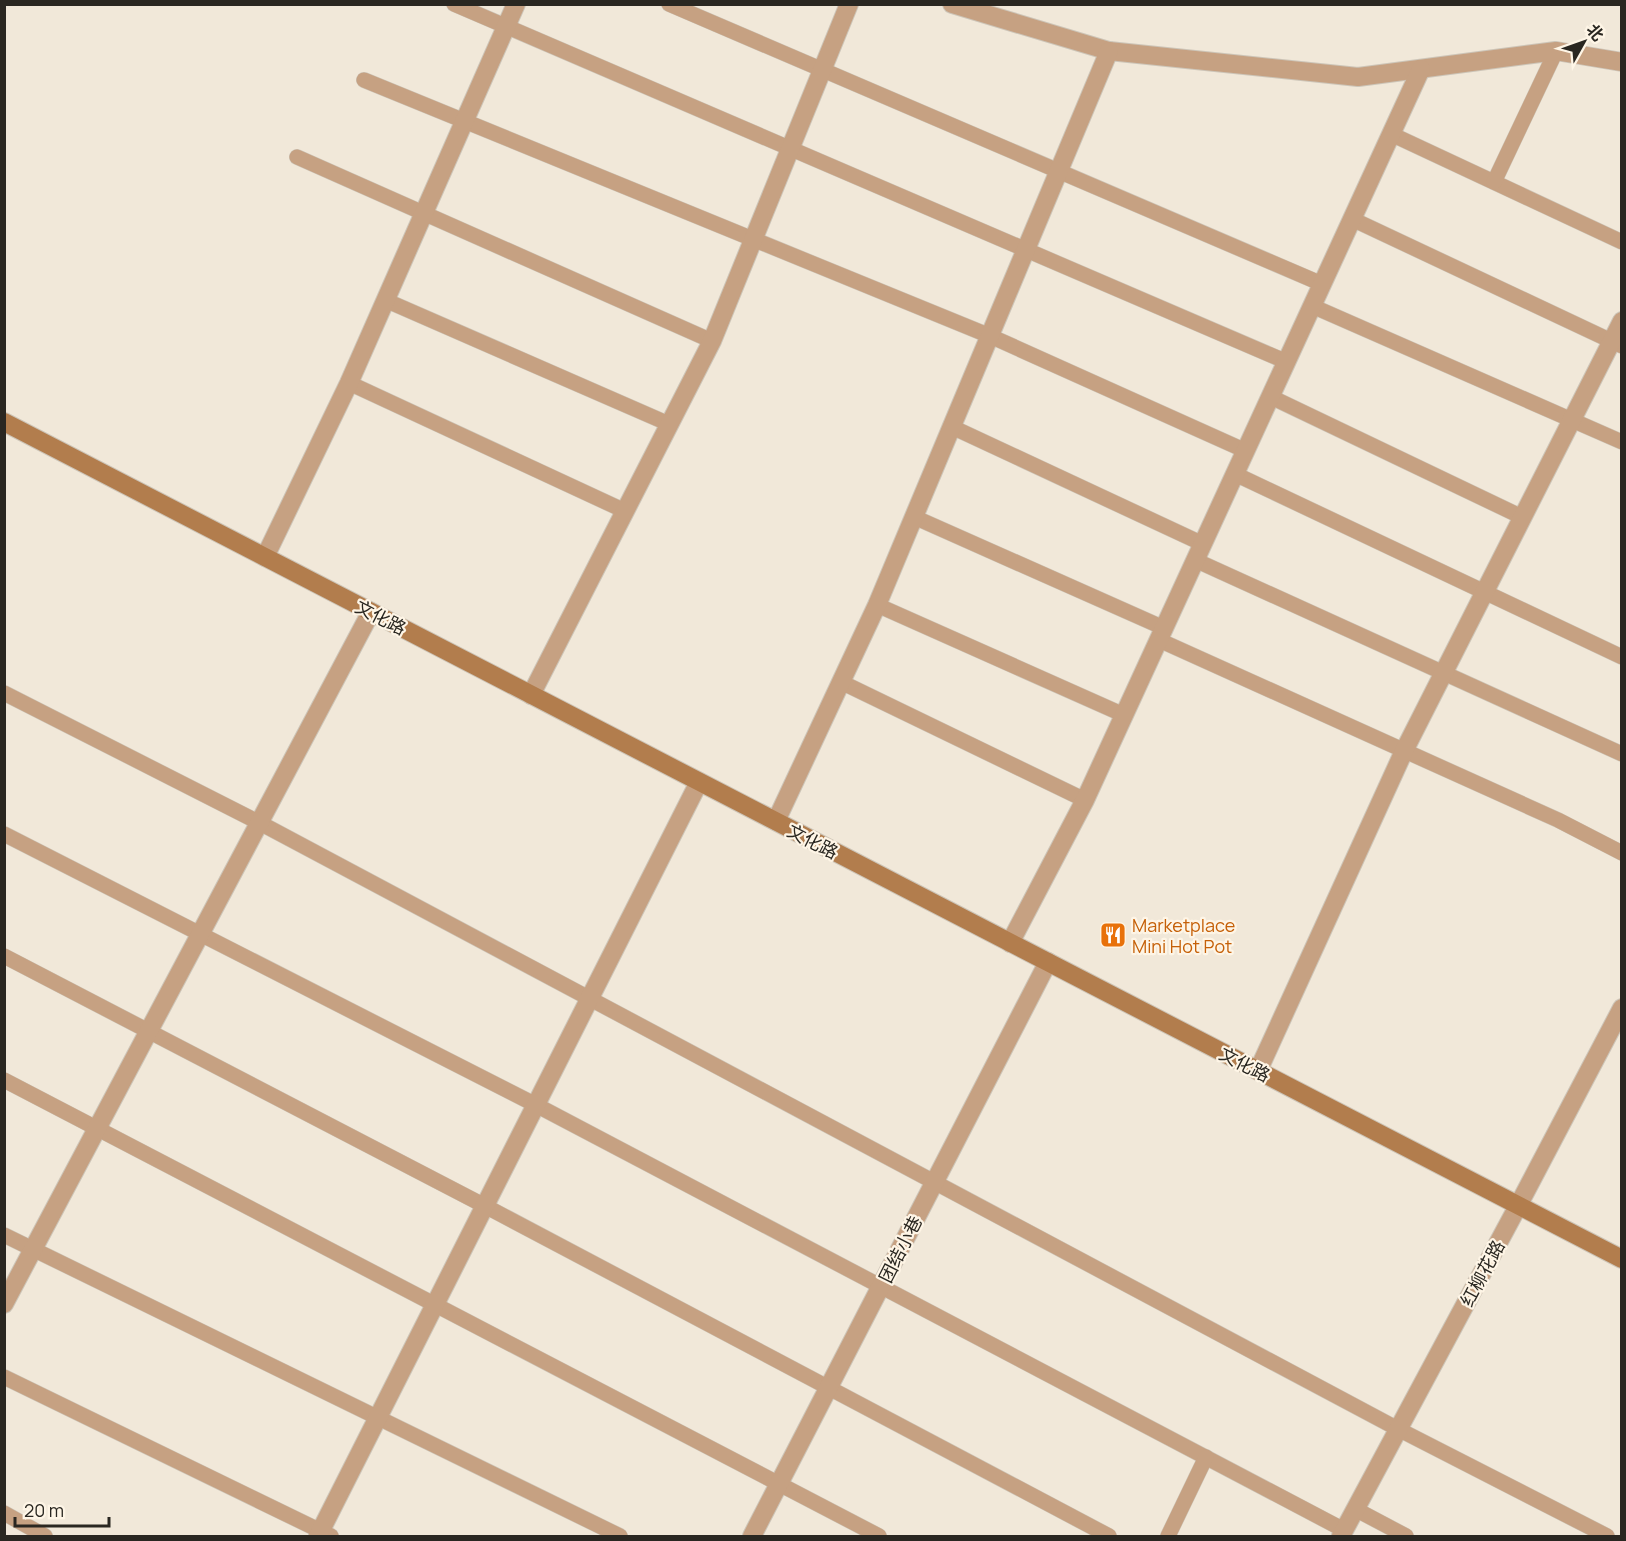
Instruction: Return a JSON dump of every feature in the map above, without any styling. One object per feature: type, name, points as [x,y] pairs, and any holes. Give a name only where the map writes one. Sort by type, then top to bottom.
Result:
[{"type":"main road","name":"文化路","points":[[4,423],[1622,1259]]},
{"type":"street","points":[[265,557],[349,383],[516,4]]},
{"type":"street","points":[[531,695],[712,341],[849,4]]},
{"type":"street","points":[[952,4],[1109,51],[1358,77],[1556,51],[1622,62]]},
{"type":"street","points":[[776,821],[877,605],[1109,51]]},
{"type":"street","points":[[1010,943],[1085,800],[1421,69]]},
{"type":"street","points":[[1258,1071],[1404,751],[1572,420],[1616,344],[1622,321]]},
{"type":"street","points":[[4,1304],[371,612]]},
{"type":"street","points":[[323,1535],[378,1418],[699,782]]},
{"type":"street","name":"团结小巷","points":[[752,1536],[1048,962]]},
{"type":"street","name":"红柳花路","points":[[1342,1533],[1622,1008]]},
{"type":"lane","points":[[454,4],[1287,362]]},
{"type":"lane","points":[[669,4],[1322,284]]},
{"type":"lane","points":[[1494,182],[1556,51]]},
{"type":"lane","points":[[364,80],[990,336],[1246,451]]},
{"type":"lane","points":[[1391,134],[1622,242]]},
{"type":"lane","points":[[297,157],[712,341]]},
{"type":"lane","points":[[1352,219],[1616,344]]},
{"type":"lane","points":[[386,300],[669,424]]},
{"type":"lane","points":[[1312,306],[1622,442]]},
{"type":"lane","points":[[349,383],[625,511]]},
{"type":"lane","points":[[1271,397],[1522,517]]},
{"type":"lane","points":[[952,427],[1443,673],[1622,754]]},
{"type":"lane","points":[[1235,474],[1622,657]]},
{"type":"lane","points":[[914,517],[1404,751],[1558,820],[1622,853]]},
{"type":"lane","points":[[877,605],[1124,715]]},
{"type":"lane","points":[[842,682],[1085,800]]},
{"type":"lane","points":[[4,693],[260,823],[1398,1429],[1607,1536]]},
{"type":"lane","points":[[4,834],[536,1105],[1206,1457],[1342,1533]]},
{"type":"lane","points":[[4,956],[485,1206],[1109,1536]]},
{"type":"lane","points":[[4,1080],[879,1536]]},
{"type":"lane","points":[[4,1235],[620,1536]]},
{"type":"lane","points":[[4,1377],[323,1535]]},
{"type":"lane","points":[[1168,1536],[1206,1457]]},
{"type":"lane","points":[[1355,1509],[1407,1536]]},
{"type":"lane","points":[[4,1513],[45,1536]]},
{"type":"place","name":"Marketplace Mini Hot Pot","points":[[1113,935]]}]
